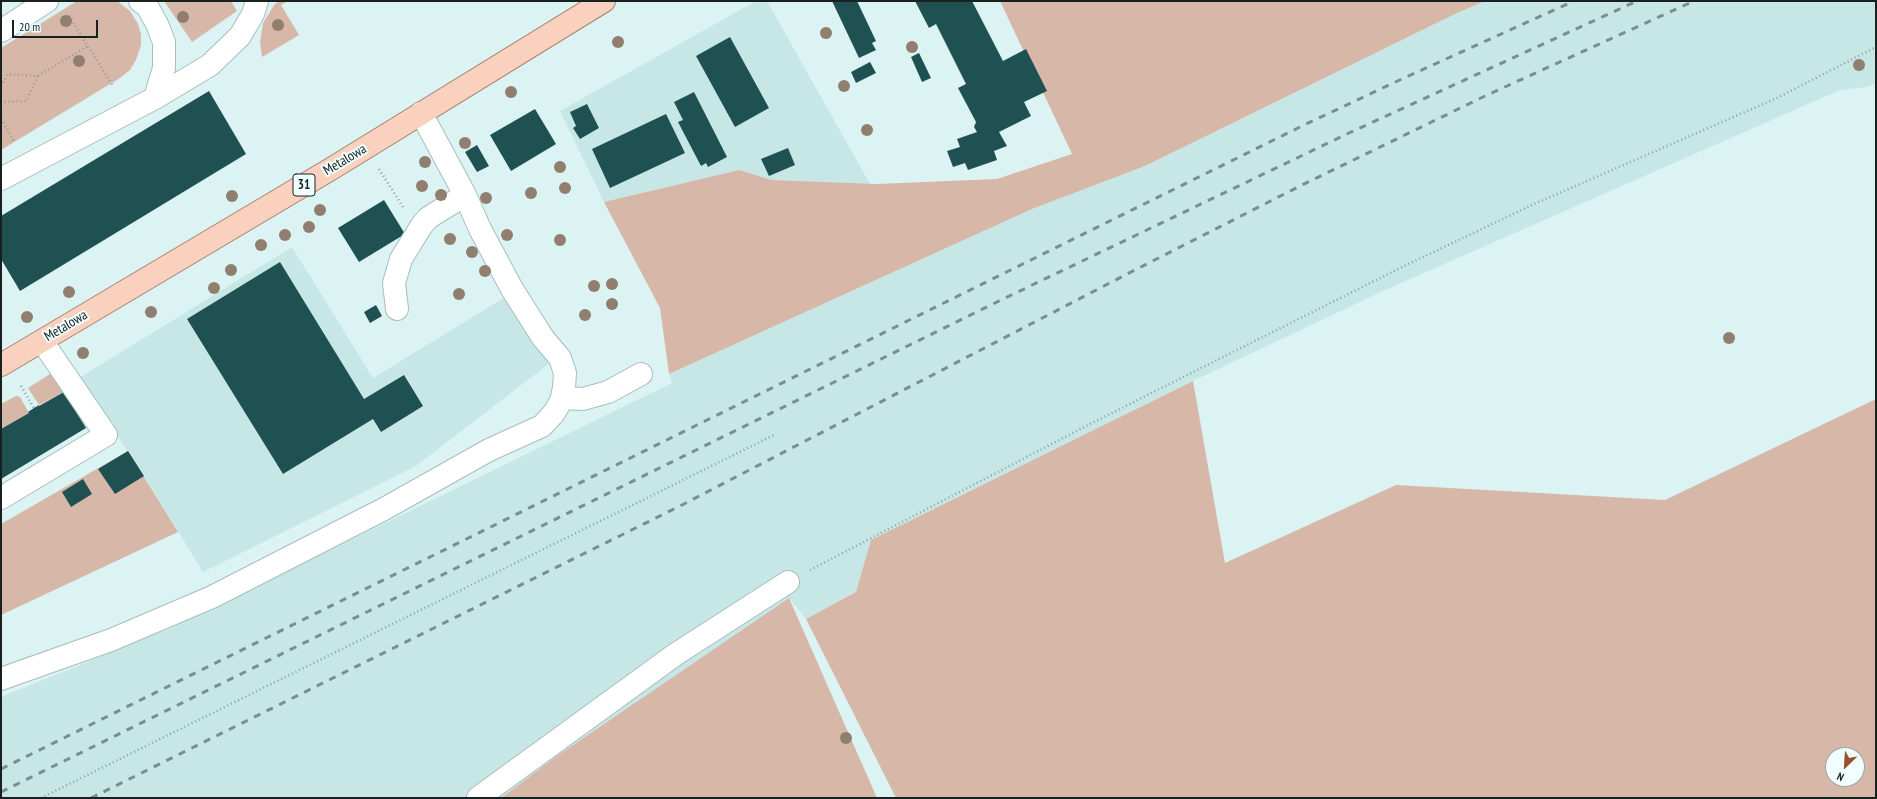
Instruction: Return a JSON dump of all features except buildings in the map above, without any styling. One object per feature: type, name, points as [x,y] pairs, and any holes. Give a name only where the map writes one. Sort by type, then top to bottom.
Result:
[{"type":"main road","name":"Metalowa","points":[[1,365],[421,113],[604,1]]},
{"type":"street","points":[[1,31],[47,1]]},
{"type":"street","points":[[140,1],[147,6],[157,24],[164,42],[164,68],[155,98]]},
{"type":"street","points":[[1,179],[155,98],[210,65],[240,36],[253,14],[257,1]]},
{"type":"street","points":[[1,679],[111,640],[212,597],[384,509],[489,450],[542,426],[554,413],[562,398],[565,373],[560,358],[543,338],[512,289],[480,229],[465,195],[421,113]]},
{"type":"street","points":[[397,309],[394,293],[396,272],[401,259],[422,225],[434,214],[465,195]]},
{"type":"street","points":[[1,498],[106,435],[42,341]]},
{"type":"street","points":[[562,398],[582,399],[608,392],[641,374]]},
{"type":"street","points":[[478,798],[676,654],[788,582]]},
{"type":"path","points":[[66,12],[113,86]]},
{"type":"path","points":[[1,102],[26,101],[38,76],[88,46]]},
{"type":"path","points":[[788,582],[1088,425],[1394,271],[1534,204],[1777,98],[1876,47]]},
{"type":"path","points":[[1,86],[8,74],[38,76]]},
{"type":"path","points":[[1,119],[16,144]]},
{"type":"path","points":[[378,168],[418,231]]},
{"type":"path","points":[[21,386],[34,408]]},
{"type":"path","points":[[41,798],[776,434]]},
{"type":"shaded area","points":[[77,1],[117,1],[130,11],[138,24],[141,34],[141,45],[136,60],[130,70],[120,78],[1,150],[1,48]]},
{"type":"shaded area","points":[[164,1],[231,1],[237,11],[192,42]]},
{"type":"shaded area","points":[[279,1],[288,1],[281,5],[299,35],[262,57],[260,42],[263,23],[274,5]]},
{"type":"shaded area","points":[[756,1],[767,1],[870,184],[772,180],[739,170],[604,202],[560,111]]},
{"type":"shaded area","points":[[1000,1],[1485,1],[1457,13],[1145,166],[1032,209],[669,374],[660,308],[604,202],[739,170],[772,180],[877,184],[997,179],[1072,154]]},
{"type":"shaded area","points":[[1485,1],[1876,1],[1876,83],[1867,87],[1840,90],[1383,291],[1193,381],[872,540],[856,592],[806,619],[789,598],[554,758],[501,798],[1,798],[1,697],[168,629],[672,383],[669,374],[1032,209],[1145,166],[1457,13]]},
{"type":"shaded area","points":[[292,247],[373,378],[520,288],[568,349],[416,466],[203,572],[144,476],[79,378]]},
{"type":"shaded area","points":[[53,372],[64,392],[39,405],[28,388]]},
{"type":"shaded area","points":[[1193,381],[1225,563],[1396,485],[1665,500],[1876,399],[1876,798],[896,798],[806,619],[856,592],[871,540]]},
{"type":"shaded area","points":[[16,396],[20,397],[29,413],[1,429],[1,404]]},
{"type":"shaded area","points":[[128,451],[178,532],[1,615],[1,524]]},
{"type":"shaded area","points":[[789,598],[877,798],[501,798],[554,758]]},
{"type":"railway","points":[[1,769],[1304,125],[1574,1]]},
{"type":"railway","points":[[1,792],[1001,300],[1349,133],[1637,1]]},
{"type":"railway","points":[[91,798],[680,506],[1302,185],[1485,96],[1694,1]]}]
